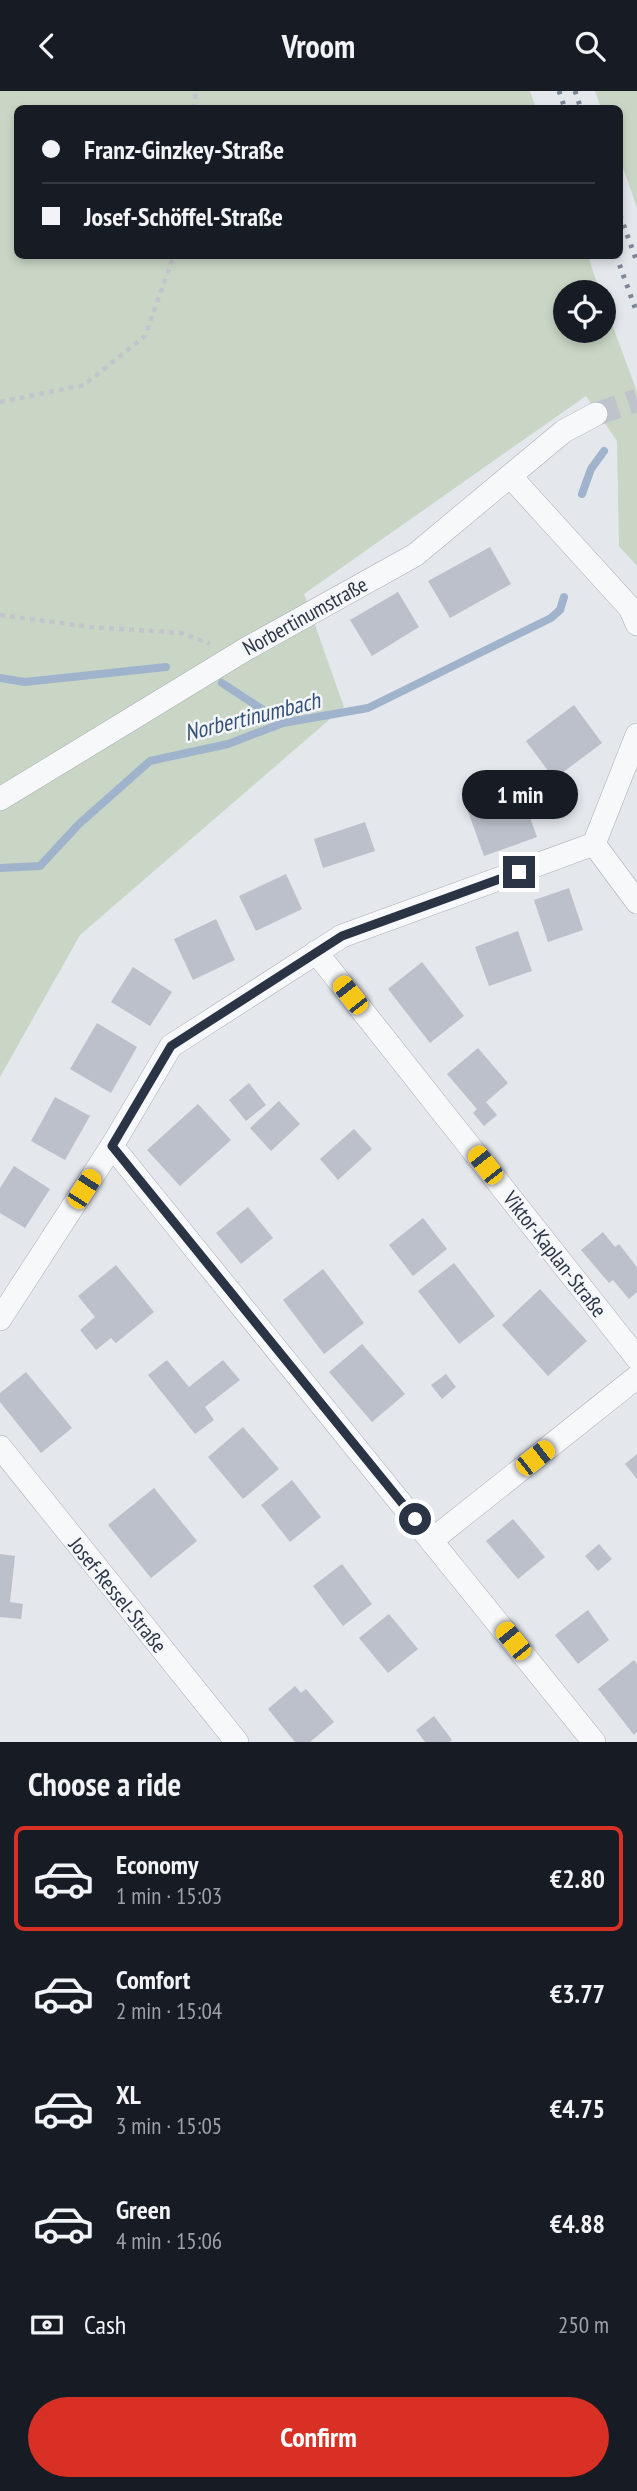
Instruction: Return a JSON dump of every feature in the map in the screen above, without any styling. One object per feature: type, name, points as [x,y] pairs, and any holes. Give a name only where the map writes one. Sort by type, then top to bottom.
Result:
[{"type":"street","name":"Norbertinumstraße","points":[[0,799],[237,654],[415,555],[564,431],[596,414]]},
{"type":"street","points":[[511,477],[630,608],[637,624]]},
{"type":"street","points":[[0,1319],[112,1146],[171,1046],[342,936],[594,844],[637,735]]},
{"type":"street","points":[[594,844],[637,902]]},
{"type":"street","name":"Viktor-Kaplan-Straße","points":[[316,952],[637,1358]]},
{"type":"street","points":[[112,1146],[594,1742]]},
{"type":"street","points":[[432,1539],[637,1377]]},
{"type":"street","name":"Josef-Ressel-Straße","points":[[0,1447],[237,1742]]},
{"type":"path","points":[[0,402],[84,385],[145,336],[173,259]]},
{"type":"path","points":[[0,615],[90,627],[182,633],[237,654]]},
{"type":"green space","points":[[0,91],[530,91],[535,105],[14,105],[14,259],[589,259],[596,280],[553,280],[553,343],[616,343],[616,335],[637,392],[637,566],[619,546],[617,441],[586,396],[304,594],[344,707],[80,935],[0,1077]]},
{"type":"green space","points":[[595,91],[637,91],[637,208],[623,168],[623,105],[600,105]]},
{"type":"building","points":[[490,547],[511,584],[450,618],[428,581]]},
{"type":"building","points":[[398,592],[419,627],[372,656],[350,620]]},
{"type":"building","points":[[574,705],[602,743],[554,779],[526,741]]},
{"type":"building","points":[[518,784],[537,837],[484,856],[465,803]]},
{"type":"building","points":[[365,822],[375,851],[323,868],[314,839]]},
{"type":"building","points":[[286,874],[302,909],[256,931],[239,896]]},
{"type":"building","points":[[569,888],[583,930],[548,942],[534,900]]},
{"type":"building","points":[[216,919],[235,960],[193,980],[174,939]]},
{"type":"building","points":[[518,931],[532,971],[489,986],[475,947]]},
{"type":"building","points":[[422,962],[464,1016],[430,1043],[388,989]]},
{"type":"building","points":[[133,967],[172,992],[150,1026],[111,1002]]},
{"type":"building","points":[[97,1023],[137,1047],[111,1093],[70,1069]]},
{"type":"building","points":[[478,1048],[508,1083],[486,1102],[497,1115],[484,1126],[473,1113],[477,1109],[447,1074]]},
{"type":"building","points":[[249,1083],[266,1105],[246,1121],[229,1100]]},
{"type":"building","points":[[55,1097],[90,1116],[65,1160],[31,1141]]},
{"type":"building","points":[[279,1101],[300,1124],[271,1151],[250,1128]]},
{"type":"building","points":[[198,1104],[231,1140],[180,1186],[147,1150]]},
{"type":"building","points":[[354,1129],[372,1149],[338,1180],[320,1159]]},
{"type":"building","points":[[14,1166],[50,1189],[25,1228],[0,1213],[0,1188]]},
{"type":"building","points":[[248,1207],[273,1238],[241,1264],[216,1233]]},
{"type":"building","points":[[423,1218],[447,1249],[413,1276],[389,1245]]},
{"type":"building","points":[[603,1232],[615,1247],[619,1244],[637,1267],[637,1292],[629,1299],[613,1280],[609,1283],[581,1250]]},
{"type":"building","points":[[454,1263],[495,1316],[459,1344],[418,1291]]},
{"type":"building","points":[[116,1265],[154,1312],[116,1343],[111,1338],[96,1350],[80,1330],[95,1317],[78,1296]]},
{"type":"building","points":[[323,1269],[364,1323],[324,1354],[283,1300]]},
{"type":"building","points":[[540,1289],[587,1341],[548,1376],[502,1325]]},
{"type":"building","points":[[362,1344],[405,1394],[372,1422],[329,1372]]},
{"type":"building","points":[[167,1360],[189,1387],[223,1360],[240,1380],[205,1407],[214,1420],[195,1434],[148,1375]]},
{"type":"building","points":[[26,1372],[72,1428],[41,1453],[0,1402],[0,1393]]},
{"type":"building","points":[[446,1374],[456,1387],[442,1399],[431,1385]]},
{"type":"building","points":[[243,1427],[279,1469],[243,1499],[208,1457]]},
{"type":"building","points":[[637,1454],[637,1479],[625,1464]]},
{"type":"building","points":[[292,1480],[321,1517],[290,1542],[261,1505]]},
{"type":"building","points":[[154,1488],[197,1541],[151,1578],[108,1525]]},
{"type":"building","points":[[513,1519],[545,1557],[518,1579],[486,1541]]},
{"type":"building","points":[[599,1544],[612,1559],[598,1571],[585,1556]]},
{"type":"building","points":[[0,1554],[15,1556],[10,1602],[23,1604],[21,1619],[0,1617]]},
{"type":"building","points":[[342,1564],[372,1604],[343,1626],[313,1586]]},
{"type":"building","points":[[588,1610],[609,1640],[578,1664],[555,1635]]},
{"type":"building","points":[[389,1614],[418,1649],[388,1673],[359,1638]]},
{"type":"building","points":[[634,1660],[637,1664],[637,1732],[634,1735],[598,1689]]},
{"type":"building","points":[[295,1686],[301,1693],[306,1689],[334,1722],[310,1742],[295,1742],[268,1709]]},
{"type":"building","points":[[434,1716],[452,1740],[449,1742],[425,1742],[416,1730]]},
{"type":"waterway","name":"Norbertinumbach","points":[[582,494],[591,469],[604,451]]},
{"type":"waterway","name":"Norbertinumbach","points":[[0,868],[40,866],[79,824],[150,761],[228,744],[283,723],[368,708],[551,618],[560,610],[564,597]]},
{"type":"waterway","points":[[0,678],[25,682],[166,667]]},
{"type":"waterway","points":[[222,683],[283,723]]},
{"type":"tunnel","points":[[596,414],[637,400]]},
{"type":"railway","points":[[559,91],[564,105]]},
{"type":"railway","points":[[575,91],[580,105]]},
{"type":"railway","points":[[623,223],[637,262]]},
{"type":"railway","points":[[617,259],[637,313]]},
{"type":"route","points":[[415,1519],[112,1146],[171,1046],[342,936],[519,872]]}]
